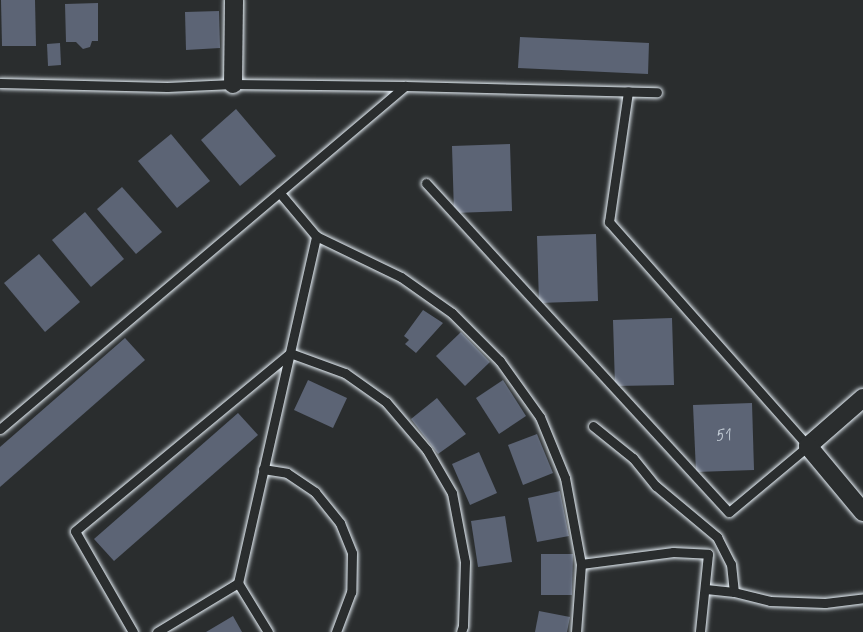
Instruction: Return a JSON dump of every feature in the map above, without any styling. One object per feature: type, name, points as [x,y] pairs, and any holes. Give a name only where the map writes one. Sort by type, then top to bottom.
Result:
[{"type":"street","points":[[233,84],[234,0]]},
{"type":"street","points":[[863,398],[808,447],[863,512]]},
{"type":"lane","points":[[0,83],[167,87],[233,84],[405,86],[657,92]]},
{"type":"lane","points":[[0,429],[405,86]]},
{"type":"lane","points":[[426,183],[729,512],[808,447],[609,222],[628,91]]},
{"type":"lane","points":[[279,192],[316,236],[401,277],[452,313],[500,361],[540,417],[565,478],[581,564],[576,632]]},
{"type":"lane","points":[[268,632],[238,583],[316,236]]},
{"type":"lane","points":[[133,632],[75,531],[290,352]]},
{"type":"lane","points":[[290,352],[345,373],[386,402],[427,450],[452,493],[463,550],[465,562],[463,626],[460,632]]},
{"type":"lane","points":[[593,426],[633,458],[656,486],[717,537],[731,564],[734,591]]},
{"type":"lane","points":[[263,469],[287,474],[315,492],[340,523],[352,553],[351,592],[336,632]]},
{"type":"lane","points":[[581,564],[673,552],[708,554],[706,589],[699,632]]},
{"type":"lane","points":[[158,632],[238,583]]},
{"type":"lane","points":[[706,589],[734,591],[770,601],[825,603],[863,598]]},
{"type":"building","points":[[1,0],[35,0],[36,46],[2,46]]},
{"type":"building","points":[[98,3],[98,41],[92,41],[90,47],[83,49],[76,42],[66,42],[65,4]]},
{"type":"building","points":[[219,11],[220,48],[186,50],[185,12]]},
{"type":"building","points":[[520,37],[649,43],[648,74],[518,68]]},
{"type":"building","points":[[60,43],[61,65],[48,66],[47,44]]},
{"type":"building","points":[[236,109],[276,156],[240,186],[201,140]]},
{"type":"building","points":[[171,134],[210,181],[177,208],[138,161]]},
{"type":"building","points":[[510,144],[512,211],[454,213],[452,146]]},
{"type":"building","points":[[122,187],[162,232],[136,254],[97,209]]},
{"type":"building","points":[[85,212],[124,259],[91,287],[52,240]]},
{"type":"building","points":[[596,234],[598,301],[539,303],[537,236]]},
{"type":"building","points":[[39,254],[80,302],[45,332],[4,283]]},
{"type":"building","points":[[423,310],[443,323],[416,353],[405,344],[409,340],[404,336]]},
{"type":"building","points":[[672,318],[674,385],[615,386],[613,320]]},
{"type":"building","points":[[461,332],[490,362],[465,386],[436,356]]},
{"type":"building","points":[[125,338],[145,360],[0,487],[0,447]]},
{"type":"building","points":[[308,380],[347,398],[333,428],[294,410]]},
{"type":"building","points":[[503,380],[526,416],[499,434],[476,398]]},
{"type":"building","points":[[437,398],[466,434],[438,454],[411,419]]},
{"type":"building","points":[[752,403],[754,470],[696,472],[693,405]]},
{"type":"building","points":[[238,413],[258,435],[114,561],[94,539]]},
{"type":"building","points":[[537,434],[553,473],[523,485],[508,445]]},
{"type":"building","points":[[479,452],[497,493],[470,505],[452,464]]},
{"type":"building","points":[[560,491],[569,536],[537,542],[528,498]]},
{"type":"building","points":[[505,516],[512,562],[478,567],[471,521]]},
{"type":"building","points":[[541,554],[573,554],[572,595],[541,595]]},
{"type":"building","points":[[539,611],[570,617],[567,632],[535,632]]},
{"type":"building","points":[[233,616],[242,632],[206,632]]}]
